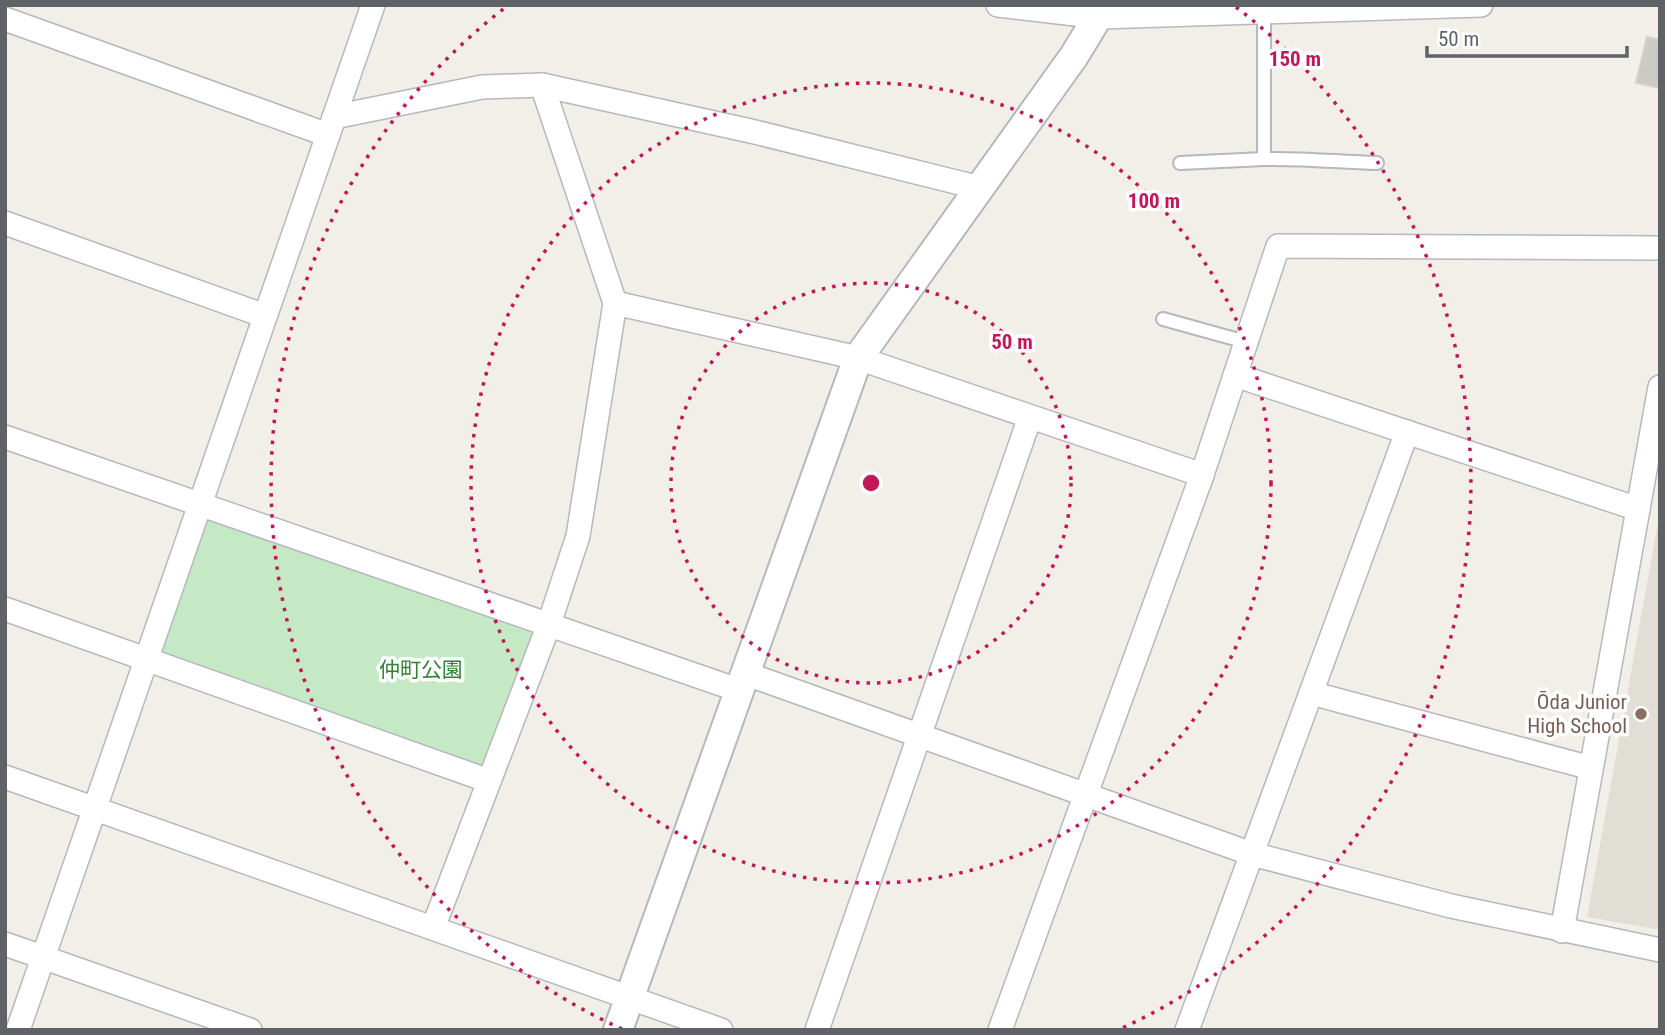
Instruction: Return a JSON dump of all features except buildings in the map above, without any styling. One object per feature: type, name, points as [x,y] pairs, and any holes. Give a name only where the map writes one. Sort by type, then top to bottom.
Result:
[{"type":"street","points":[[18,1030],[373,5]]},
{"type":"street","points":[[998,5],[1103,11],[1264,12],[1481,5]]},
{"type":"street","points":[[618,1030],[858,358],[1103,11]]},
{"type":"street","points":[[5,19],[331,126],[482,87],[542,85],[755,132],[980,188]]},
{"type":"street","points":[[433,928],[548,627],[578,536],[614,303],[542,85]]},
{"type":"street","points":[[5,223],[265,316]]},
{"type":"street","points":[[1000,1030],[1202,475],[1279,246],[1660,248]]},
{"type":"street","points":[[614,303],[858,358],[1202,475]]},
{"type":"street","points":[[1235,375],[1638,509]]},
{"type":"street","points":[[1562,931],[1660,387]]},
{"type":"street","points":[[817,1030],[1030,417]]},
{"type":"street","points":[[1187,1030],[1406,432]]},
{"type":"street","points":[[5,437],[548,627],[919,736],[1252,854],[1451,906],[1660,950]]},
{"type":"street","points":[[5,609],[489,782]]},
{"type":"street","points":[[1311,693],[1591,768]]},
{"type":"street","points":[[5,777],[721,1030]]},
{"type":"street","points":[[5,944],[250,1030]]},
{"type":"lane","points":[[1264,12],[1264,159]]},
{"type":"lane","points":[[1180,163],[1308,158],[1325,162],[1377,163]]},
{"type":"lane","points":[[1163,320],[1246,342]]},
{"type":"shaded area","name":"Ōda Junior High School","points":[[1660,511],[1660,930],[1587,917]]},
{"type":"green space","name":"仲町公園","points":[[200,504],[548,627],[489,781],[146,659]]},
{"type":"place","name":"Ōda Junior High School","points":[[1641,714]]}]
